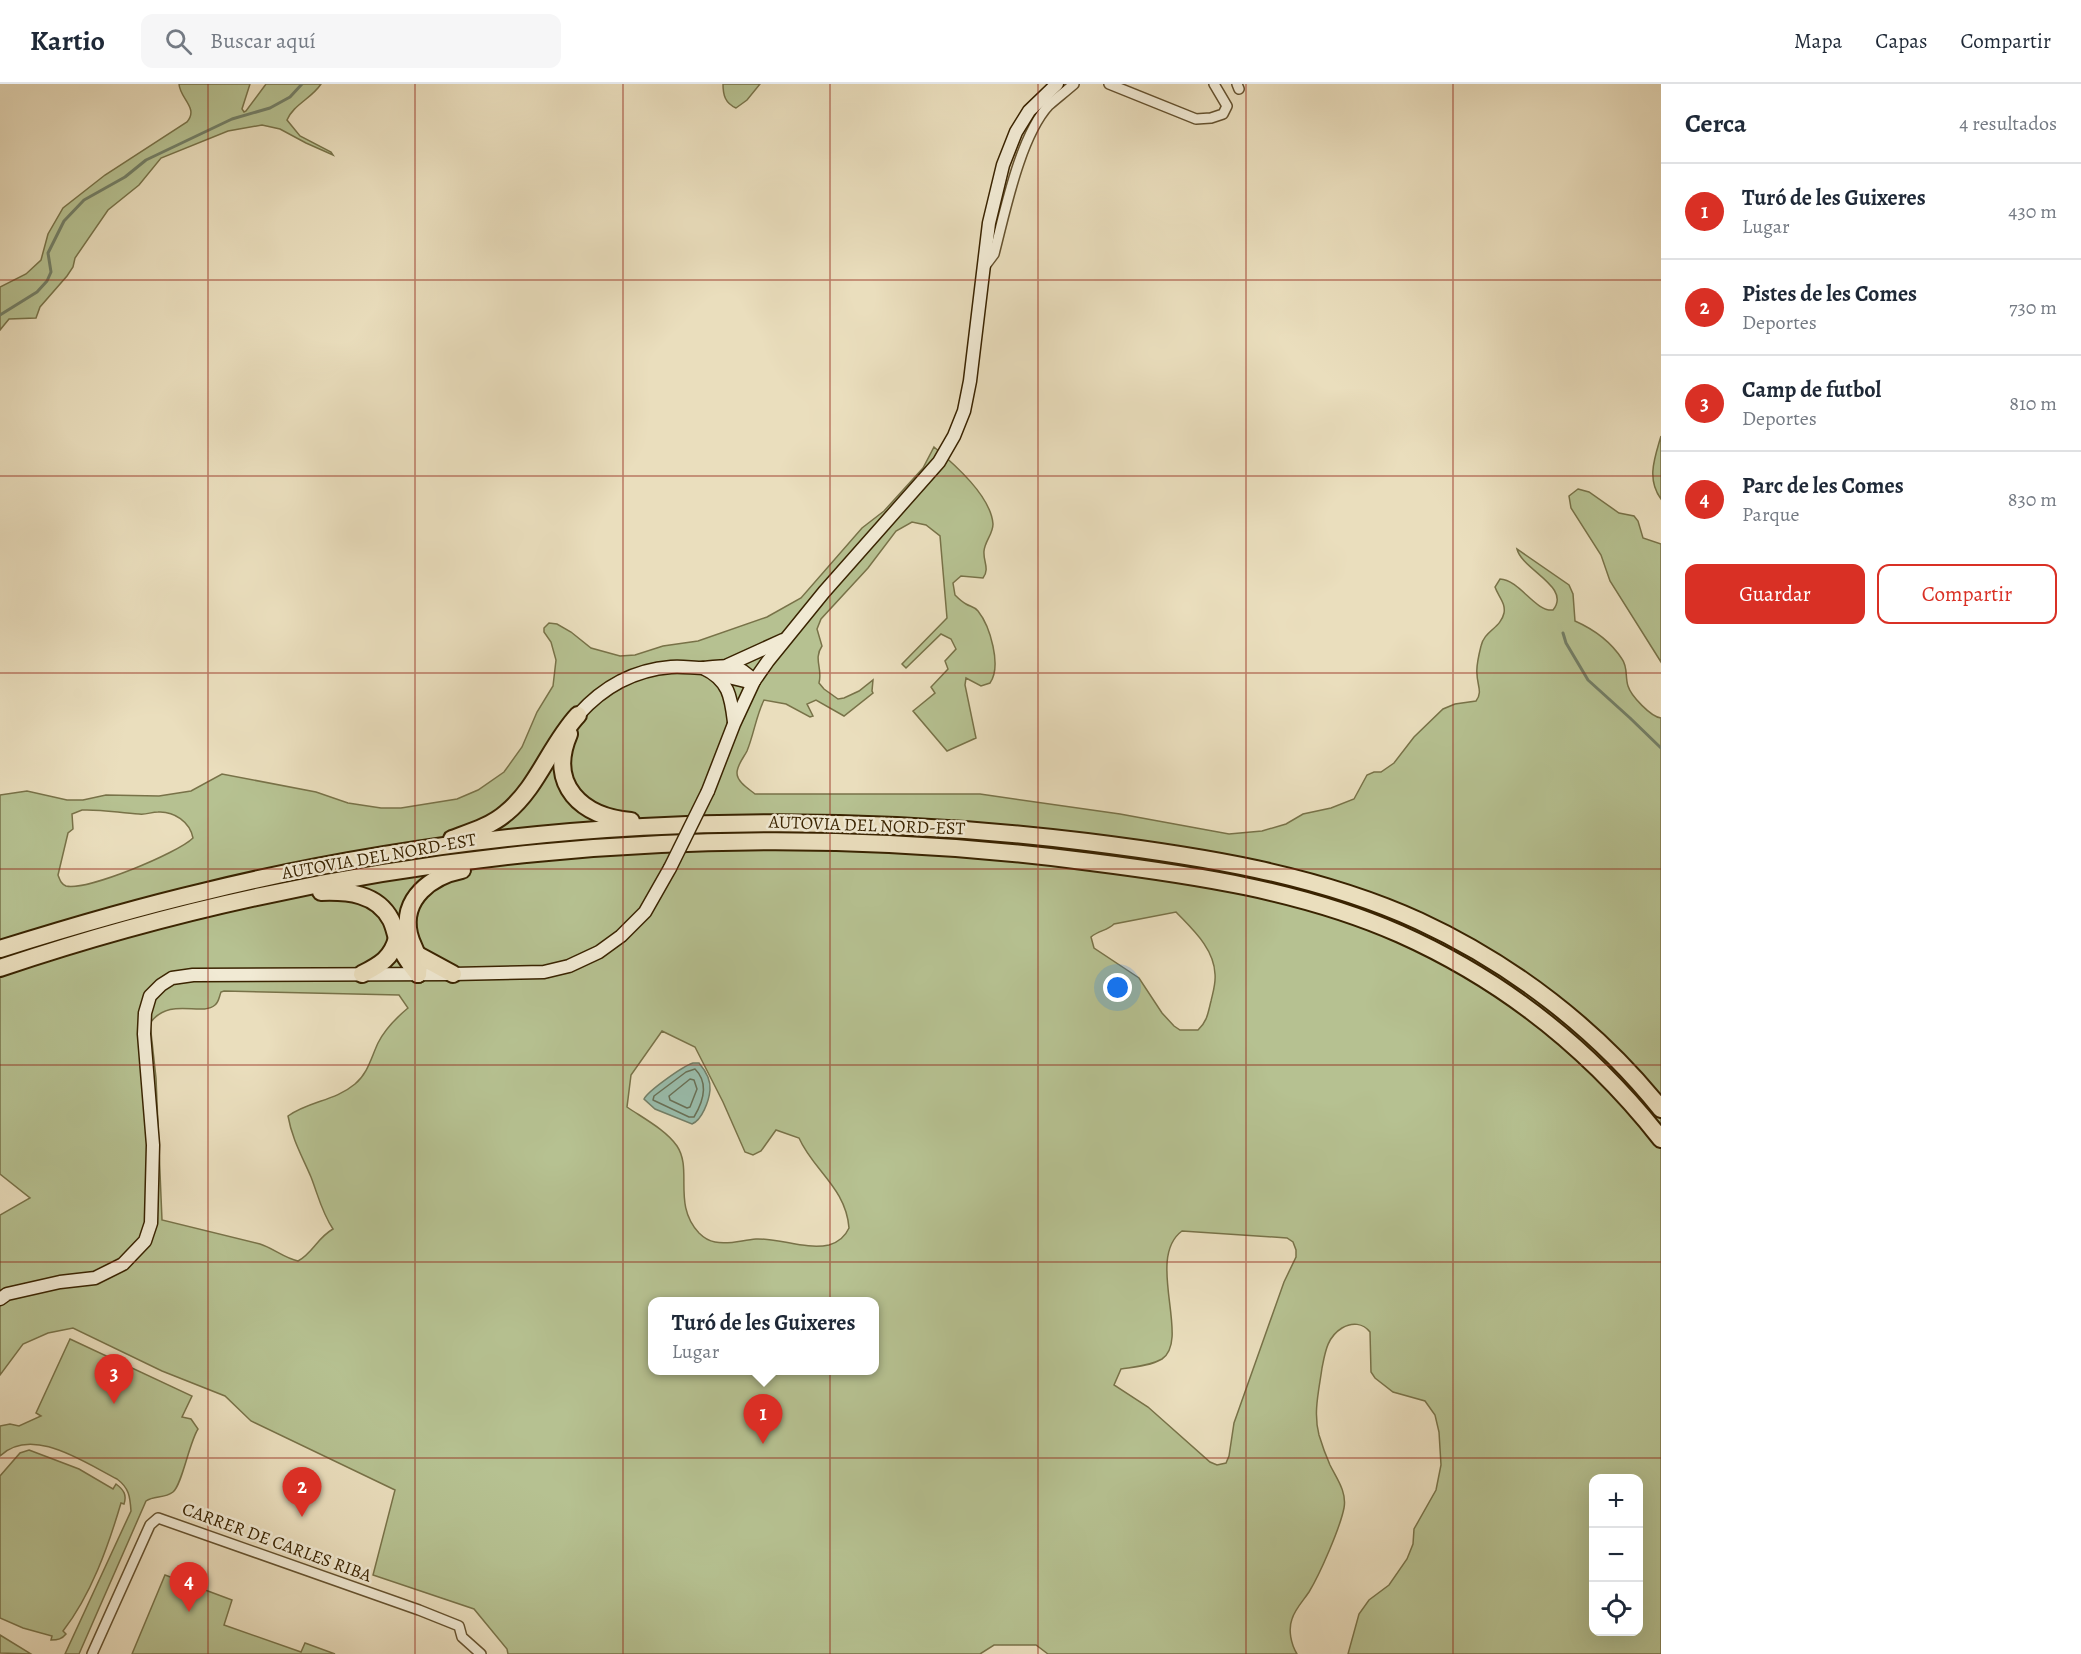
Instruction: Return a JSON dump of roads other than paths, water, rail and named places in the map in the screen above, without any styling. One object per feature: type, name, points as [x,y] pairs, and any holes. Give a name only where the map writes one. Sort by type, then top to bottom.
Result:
[{"type":"highway","points":[[578,715],[567,737],[562,757],[563,775],[573,795],[589,809],[603,816],[661,826]]},
{"type":"highway","points":[[428,849],[477,830],[507,813],[524,794],[556,742],[578,715]]},
{"type":"highway","name":"AUTOVIA DEL NORD-EST","points":[[0,949],[204,892],[296,872],[428,849],[562,833],[661,826],[763,824],[898,825],[1005,832],[1130,848],[1247,867],[1360,898],[1415,919],[1493,962],[1571,1017],[1618,1060],[1661,1109]]},
{"type":"highway","name":"AUTOVIA DEL NORD-EST","points":[[0,968],[154,923],[296,889],[355,877],[507,855],[609,847],[748,841],[893,844],[1032,854],[1170,873],[1274,893],[1346,913],[1388,929],[1438,952],[1483,978],[1545,1020],[1621,1091],[1661,1139]]},
{"type":"highway","points":[[418,974],[418,955],[409,937],[408,917],[414,898],[422,888],[448,873],[483,866],[507,855]]},
{"type":"highway","points":[[296,889],[316,892],[347,891],[373,901],[390,917],[400,949],[418,974]]},
{"type":"highway","points":[[362,974],[387,959],[397,938]]},
{"type":"highway","points":[[418,955],[453,974]]},
{"type":"street","points":[[0,1299],[7,1294],[60,1282],[95,1278],[123,1264],[145,1241],[151,1223],[153,1145],[144,1034],[145,1013],[150,996],[172,978],[193,975],[544,972],[569,966],[599,952],[621,936],[645,912],[670,868],[708,791],[734,724],[754,681],[784,639],[939,462],[954,436],[964,411],[970,381],[989,223],[1002,165],[1016,132],[1029,111],[1057,84]]},
{"type":"street","points":[[984,266],[994,254],[1030,135],[1048,106],[1074,84]]},
{"type":"street","points":[[1109,84],[1196,118],[1211,118],[1223,114],[1227,106],[1214,84]]},
{"type":"street","points":[[578,715],[597,696],[629,676],[657,668],[702,668],[727,665],[784,639]]},
{"type":"street","points":[[727,665],[740,668],[754,681]]},
{"type":"street","points":[[702,668],[716,674],[754,681]]},
{"type":"street","points":[[716,674],[731,700],[734,724]]},
{"type":"street","name":"CARRER DE CARLES RIBA","points":[[92,1654],[150,1525],[158,1518],[459,1626],[462,1637],[481,1653]]},
{"type":"water","points":[[693,1063],[699,1063],[703,1069],[709,1079],[710,1090],[704,1110],[699,1119],[692,1124],[655,1109],[644,1099],[666,1079]]},
{"type":"waterway","points":[[0,315],[37,292],[47,281],[51,272],[48,253],[64,221],[84,200],[125,177],[146,160],[232,119],[270,108],[290,97],[302,84]]},
{"type":"waterway","points":[[1563,633],[1566,643],[1588,680],[1661,748]]},
{"type":"place","name":"Camp de futbol","points":[[114,1404]]},
{"type":"place","name":"Turó de les Guixeres","points":[[763,1444]]},
{"type":"place","name":"Pistes de les Comes","points":[[302,1517]]},
{"type":"place","name":"Parc de les Comes","points":[[189,1612]]}]
